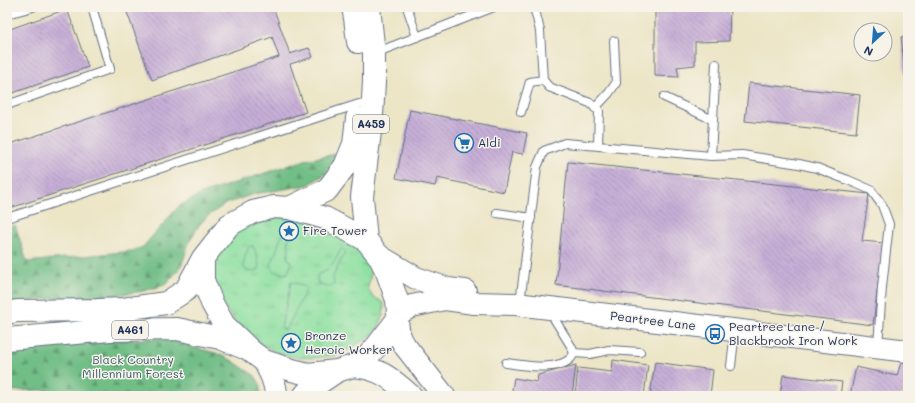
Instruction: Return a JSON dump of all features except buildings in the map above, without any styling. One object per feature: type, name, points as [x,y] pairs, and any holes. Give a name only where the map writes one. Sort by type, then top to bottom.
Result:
[{"type":"main road","name":"A459","points":[[289,208],[327,190],[345,166],[354,144],[359,104],[360,60],[353,7]]},
{"type":"main road","name":"A459","points":[[369,7],[374,54],[374,82],[362,197],[373,248]]},
{"type":"main road","name":"A461","points":[[7,313],[17,311],[123,309],[166,303],[186,290],[203,258],[229,225],[253,212],[274,207],[289,208],[325,218],[373,248]]},
{"type":"main road","name":"Peartree Lane","points":[[373,248],[416,278],[448,289],[472,292],[518,304]]},
{"type":"main road","points":[[373,248],[392,284],[397,300],[397,317],[400,338],[444,396]]},
{"type":"main road","name":"A461","points":[[203,258],[203,280],[212,303],[224,325],[258,356]]},
{"type":"main road","name":"Peartree Lane","points":[[397,317],[412,306],[445,299],[474,303],[518,304],[908,351]]},
{"type":"main road","name":"A461","points":[[345,369],[366,358],[376,347],[397,317]]},
{"type":"main road","name":"A461","points":[[7,339],[110,330],[177,330],[220,338],[292,370],[308,374],[363,367],[372,369],[395,382],[411,396]]},
{"type":"main road","points":[[258,356],[271,374],[276,390],[276,396]]},
{"type":"main road","points":[[304,396],[309,390],[345,369]]},
{"type":"lane","points":[[7,14],[33,7]]},
{"type":"lane","points":[[7,105],[110,69],[92,7]]},
{"type":"lane","points":[[407,7],[417,37]]},
{"type":"lane","points":[[374,54],[494,7]]},
{"type":"lane","points":[[533,7],[540,31],[543,80],[549,88],[590,103],[599,111],[598,146]]},
{"type":"lane","points":[[595,108],[616,83],[614,41]]},
{"type":"lane","points":[[711,156],[716,64]]},
{"type":"lane","points":[[521,112],[530,82],[543,80]]},
{"type":"lane","points":[[664,97],[713,120]]},
{"type":"lane","points":[[7,218],[359,104]]},
{"type":"lane","points":[[518,304],[537,167],[544,152],[565,143],[711,156],[742,155],[817,168],[871,190],[882,205],[889,224],[882,287],[878,348]]},
{"type":"lane","points":[[497,213],[531,218]]},
{"type":"lane","points":[[506,363],[550,367],[571,359],[574,353],[572,346],[547,308]]},
{"type":"lane","points":[[731,366],[735,331]]},
{"type":"lane","points":[[574,353],[590,354],[609,350],[640,352]]},
{"type":"green space","points":[[336,154],[334,162],[325,174],[308,185],[254,194],[225,204],[208,216],[199,225],[190,240],[181,267],[165,285],[143,291],[110,296],[43,299],[7,304],[7,228],[15,225],[27,262],[132,251],[143,247],[178,207],[201,194],[305,160]]},
{"type":"green space","points":[[273,217],[309,219],[358,248],[369,262],[371,270],[368,287],[369,291],[373,297],[383,303],[384,306],[383,316],[379,326],[373,334],[354,347],[337,355],[301,358],[278,353],[257,342],[231,316],[223,305],[212,274],[215,256],[238,231],[260,220]]},
{"type":"green space","points":[[286,235],[290,237],[288,240],[289,251],[287,258],[290,260],[291,265],[287,274],[273,271],[271,268],[271,264],[281,238],[282,236]]},
{"type":"green space","points":[[250,246],[253,246],[255,251],[259,269],[250,272],[245,269],[244,264],[246,253]]},
{"type":"green space","points":[[342,248],[346,252],[333,277],[334,285],[326,287],[318,283],[317,275],[328,269],[335,261]]},
{"type":"green space","points":[[291,282],[307,288],[286,330],[281,328]]},
{"type":"green space","name":"Black Country Millennium Forest","points":[[164,338],[216,353],[231,360],[255,376],[260,384],[260,396],[83,396],[41,390],[7,391],[7,346]]},
{"type":"place","name":"Aldi","points":[[464,143]]},
{"type":"place","name":"Fire Tower","points":[[289,231]]},
{"type":"place","name":"Peartree Lane / Blackbrook Iron Work","points":[[715,334]]},
{"type":"place","name":"Bronze Heroic Worker","points":[[291,343]]}]
